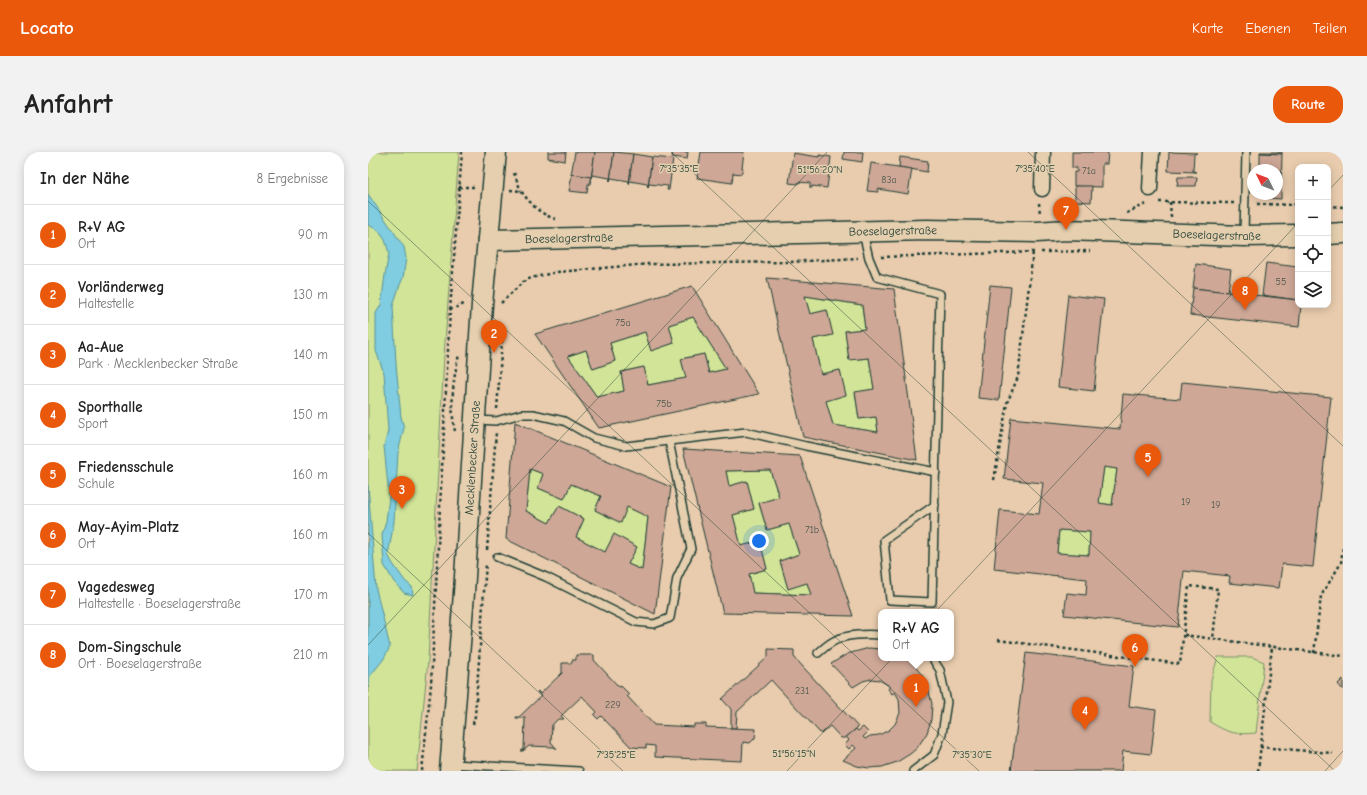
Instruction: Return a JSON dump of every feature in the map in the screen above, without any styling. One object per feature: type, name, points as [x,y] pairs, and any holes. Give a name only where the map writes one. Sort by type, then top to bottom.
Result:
[{"type":"street","name":"Mecklenbecker Straße","points":[[450,768],[464,593],[482,304],[496,152]]},
{"type":"street","points":[[1042,189],[1043,152]]},
{"type":"street","points":[[1150,189],[1152,152]]},
{"type":"street","name":"Boeselagerstraße","points":[[488,240],[927,230],[1037,232],[1066,230],[1244,236],[1295,235]]},
{"type":"street","points":[[1331,234],[1343,233]]},
{"type":"lane","points":[[1244,236],[1246,152]]},
{"type":"lane","points":[[862,231],[869,258],[877,277],[940,294],[936,472],[935,505],[932,602],[890,600],[884,540],[935,505]]},
{"type":"lane","points":[[474,420],[496,421],[521,414],[533,414],[564,421],[594,438],[626,446],[746,432],[806,446],[936,472]]},
{"type":"lane","points":[[497,556],[546,577],[636,622],[654,624],[670,618],[677,578],[690,549],[669,441]]},
{"type":"lane","points":[[818,652],[834,640],[851,636],[868,634],[878,635]]},
{"type":"lane","points":[[913,771],[934,755],[942,734],[947,702],[940,670],[934,661]]},
{"type":"lane","name":"Mecklenbecker Straße","points":[[450,768],[579,771]]},
{"type":"path","points":[[422,771],[431,685],[450,310],[462,152]]},
{"type":"path","points":[[512,170],[521,191]]},
{"type":"path","points":[[459,186],[473,187]]},
{"type":"path","points":[[1331,206],[1343,206]]},
{"type":"path","points":[[994,480],[1007,403],[1018,377],[1033,252]]},
{"type":"path","points":[[450,310],[465,303]]},
{"type":"path","points":[[1314,653],[1321,596],[1341,563],[1343,547]]},
{"type":"path","points":[[998,640],[1180,664],[1189,586],[1218,589],[1213,639]]},
{"type":"path","points":[[1184,636],[1343,656]]},
{"type":"path","points":[[1258,771],[1272,647]]},
{"type":"path","points":[[1260,747],[1333,753]]},
{"type":"green space","points":[[368,152],[459,152],[444,356],[428,661],[417,771],[368,771]]},
{"type":"green space","points":[[805,296],[862,305],[865,329],[845,331],[849,360],[869,358],[874,389],[855,393],[859,419],[876,417],[878,432],[833,425],[826,401],[845,394],[840,370],[821,374],[813,339],[832,335],[827,310],[810,314]]},
{"type":"green space","points":[[693,317],[726,369],[709,373],[704,354],[681,359],[686,378],[648,385],[643,367],[621,372],[624,391],[597,397],[568,356],[586,350],[593,369],[615,361],[610,343],[645,332],[652,350],[674,343],[669,325]]},
{"type":"green space","points":[[1104,467],[1117,469],[1112,505],[1099,503]]},
{"type":"green space","points":[[530,469],[543,474],[538,488],[564,499],[571,484],[601,496],[595,510],[620,522],[627,507],[648,517],[642,570],[628,564],[637,547],[614,535],[605,552],[576,537],[584,519],[559,506],[549,523],[526,511]]},
{"type":"green space","points":[[770,470],[779,497],[759,504],[767,530],[789,524],[799,554],[780,561],[788,588],[807,583],[811,595],[753,593],[749,574],[767,569],[760,541],[741,546],[733,515],[754,509],[747,481],[729,486],[726,471]]},
{"type":"green space","points":[[1059,530],[1090,532],[1089,555],[1057,553]]},
{"type":"green space","points":[[1218,657],[1252,657],[1264,662],[1256,733],[1242,734],[1232,732],[1222,729],[1210,722],[1211,680]]},
{"type":"water","points":[[368,194],[404,247],[406,258],[403,278],[393,306],[396,364],[401,417],[404,428],[398,453],[394,522],[388,555],[405,581],[412,587],[413,595],[404,593],[394,582],[384,565],[382,535],[386,521],[389,497],[384,446],[388,431],[384,373],[376,351],[376,313],[381,305],[389,253],[385,240],[378,230],[368,225]]},
{"type":"water","points":[[368,485],[376,589],[390,647],[383,660],[370,676],[368,688]]},
{"type":"building","points":[[548,152],[566,152],[565,161],[548,158]]},
{"type":"building","points":[[575,152],[595,152],[591,179],[591,177],[571,175]]},
{"type":"building","points":[[595,152],[614,152],[610,181],[610,178],[592,175],[591,179]]},
{"type":"building","points":[[614,152],[633,154],[629,184],[629,181],[611,178],[610,181]]},
{"type":"building","points":[[673,152],[688,152],[687,159],[672,157]]},
{"type":"building","points":[[701,152],[744,152],[741,174],[733,173],[732,183],[697,178]]},
{"type":"building","points":[[844,152],[863,152],[862,162],[843,159]]},
{"type":"building","points":[[1072,152],[1108,152],[1107,164],[1102,164],[1102,187],[1074,186],[1074,172],[1077,172],[1077,168],[1072,168]]},
{"type":"building","points":[[1169,152],[1197,153],[1194,154],[1193,171],[1196,172],[1168,171]]},
{"type":"building","points":[[1282,152],[1282,154],[1260,153]]},
{"type":"building","points":[[793,153],[819,157],[819,155],[831,157],[827,188],[812,186],[812,188],[810,188],[810,183],[789,183]]},
{"type":"building","points":[[1260,153],[1282,154],[1282,164],[1260,164]]},
{"type":"building","points":[[633,154],[652,157],[648,187],[647,184],[630,181],[629,184]]},
{"type":"building","points":[[652,157],[673,159],[669,190],[667,190],[668,186],[649,184],[648,187]]},
{"type":"building","points":[[900,157],[928,161],[927,172],[899,167]]},
{"type":"building","points":[[871,163],[912,169],[908,194],[878,189],[878,192],[867,191]]},
{"type":"building","points":[[572,174],[591,177],[590,184],[588,184],[587,193],[569,191]]},
{"type":"building","points":[[1178,177],[1197,177],[1196,186],[1177,186]]},
{"type":"building","points":[[1075,186],[1092,186],[1091,202],[1075,201]]},
{"type":"building","points":[[1266,263],[1295,267],[1295,300],[1262,295]]},
{"type":"building","points":[[1196,264],[1231,269],[1228,292],[1193,288]]},
{"type":"building","points":[[767,278],[894,289],[917,460],[803,437]],"holes":[[[805,296],[862,305],[865,329],[845,331],[849,360],[869,358],[874,389],[855,392],[859,419],[876,417],[878,432],[833,425],[826,401],[846,395],[840,370],[821,374],[813,339],[833,335],[827,310],[810,314]]]},
{"type":"building","points":[[990,285],[1011,287],[999,400],[978,398]]},
{"type":"building","points":[[692,286],[759,394],[599,428],[535,334]],"holes":[[[693,317],[726,369],[709,373],[704,354],[681,359],[686,378],[648,385],[644,367],[621,372],[624,391],[597,397],[568,356],[586,350],[593,369],[615,361],[610,343],[645,332],[651,351],[674,343],[669,325]]]},
{"type":"building","points":[[1193,288],[1295,300],[1295,308],[1301,308],[1299,327],[1190,315]]},
{"type":"building","points":[[1068,295],[1104,299],[1094,391],[1058,387]]},
{"type":"building","points":[[1182,382],[1331,397],[1313,567],[1282,564],[1279,588],[1229,583],[1230,576],[1184,571],[1178,627],[1064,615],[1067,593],[1086,595],[1087,579],[994,569],[1000,510],[1039,514],[1043,483],[1004,479],[1011,418],[1120,429],[1123,394],[1180,399]],"holes":[[[1104,467],[1117,469],[1112,505],[1099,503]],[[1059,530],[1090,532],[1089,555],[1057,553]]]},
{"type":"building","points":[[515,422],[671,487],[655,614],[506,539]],"holes":[[[530,469],[543,474],[538,488],[564,499],[571,484],[601,496],[595,510],[621,523],[627,507],[648,517],[642,570],[628,564],[637,547],[614,534],[605,552],[576,537],[584,519],[559,506],[549,523],[526,511]]]},
{"type":"building","points":[[683,449],[800,456],[853,616],[723,613]],"holes":[[[770,470],[779,497],[759,503],[767,530],[789,524],[799,554],[780,561],[788,589],[807,583],[811,595],[753,593],[749,574],[767,569],[760,541],[741,546],[733,515],[754,509],[747,481],[729,486],[726,471]]]},
{"type":"building","points":[[869,648],[878,649],[878,661],[909,661],[922,675],[927,684],[932,704],[931,720],[927,733],[917,748],[897,762],[882,767],[869,768],[857,766],[843,760],[856,748],[853,745],[849,749],[845,745],[849,740],[846,737],[856,729],[858,731],[863,727],[868,732],[863,737],[865,739],[870,736],[879,735],[889,730],[895,724],[900,713],[899,699],[895,692],[892,694],[888,689],[890,686],[879,680],[871,679],[863,681],[853,687],[831,664],[847,654]]},
{"type":"building","points":[[768,649],[794,650],[794,657],[858,727],[845,738],[841,738],[830,726],[821,734],[771,680],[737,712],[736,728],[731,728],[731,709],[722,699],[768,657]]},
{"type":"building","points":[[1026,653],[1134,666],[1129,706],[1156,710],[1151,754],[1123,751],[1121,771],[1011,771]]},
{"type":"building","points":[[576,655],[594,655],[594,660],[619,687],[621,686],[629,694],[627,696],[654,725],[694,727],[694,724],[706,724],[706,727],[756,729],[755,738],[750,743],[743,742],[742,761],[655,757],[655,746],[646,745],[646,748],[631,747],[601,716],[598,719],[594,715],[597,712],[582,696],[561,716],[564,719],[558,719],[552,725],[551,742],[557,749],[554,747],[529,746],[521,751],[524,749],[525,718],[516,717],[519,717],[541,696],[537,692],[538,691],[540,694],[562,673],[562,663],[572,663],[572,660],[576,660]]},
{"type":"building","points":[[1343,679],[1343,690],[1338,684]]},
{"type":"place","name":"Vagedesweg","points":[[1066,230]]},
{"type":"place","name":"Dom-Singschule","points":[[1245,310]]},
{"type":"place","name":"Vorländerweg","points":[[494,353]]},
{"type":"place","name":"Friedensschule","points":[[1148,477]]},
{"type":"place","name":"Aa-Aue","points":[[402,509]]},
{"type":"place","name":"May-Ayim-Platz","points":[[1135,667]]},
{"type":"place","name":"R+V AG","points":[[916,707]]},
{"type":"place","name":"Sporthalle","points":[[1085,730]]}]
